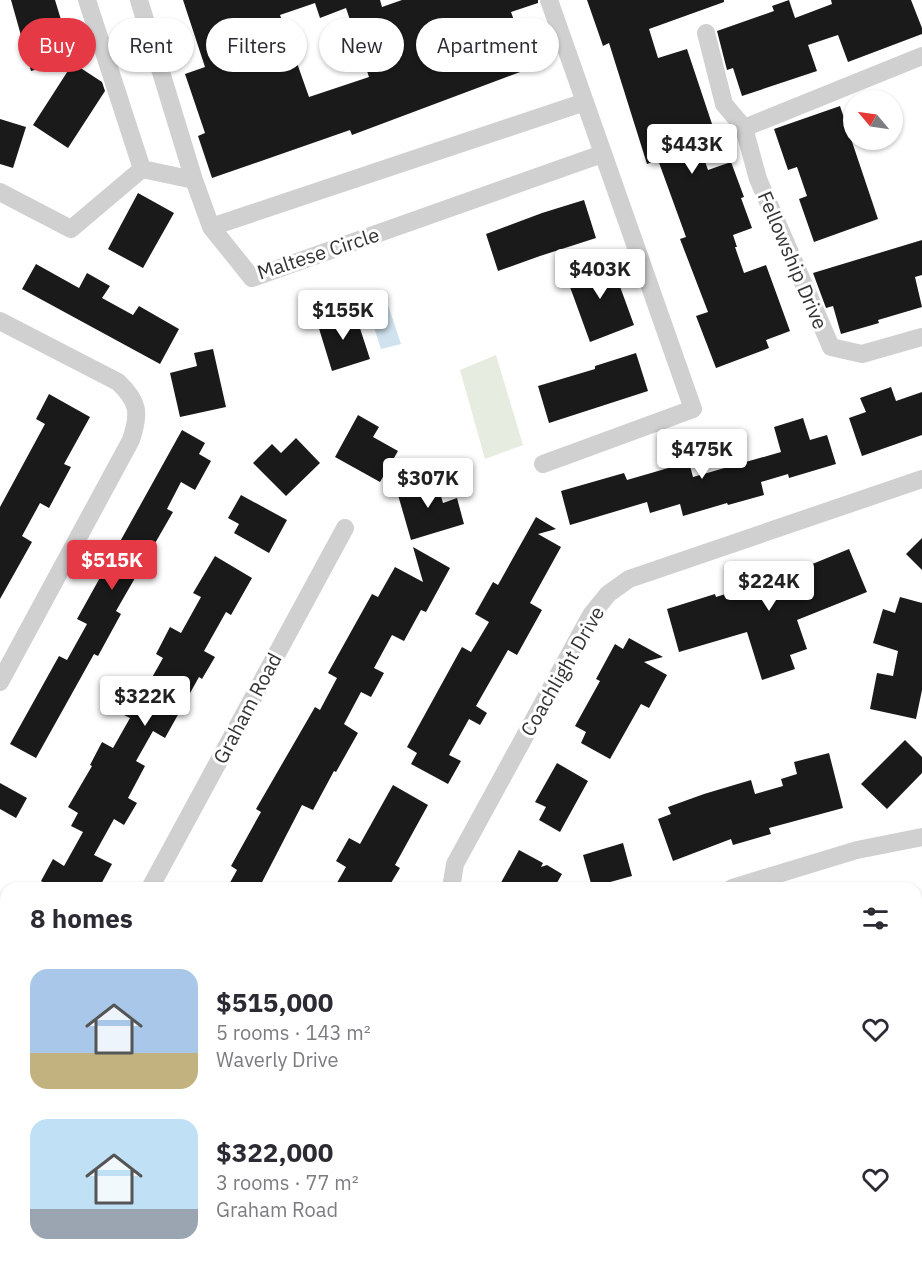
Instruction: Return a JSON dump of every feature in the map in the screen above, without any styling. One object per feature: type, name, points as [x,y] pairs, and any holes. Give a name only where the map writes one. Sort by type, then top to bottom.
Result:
[{"type":"street","points":[[87,0],[142,169]]},
{"type":"street","name":"Maltese Circle","points":[[139,0],[194,180],[212,227],[252,278],[602,154]]},
{"type":"street","points":[[543,464],[693,409],[549,0]]},
{"type":"street","points":[[706,33],[724,104],[744,128],[922,56]]},
{"type":"street","points":[[212,227],[585,102]]},
{"type":"street","name":"Fellowship Drive","points":[[744,128],[758,179],[831,347],[862,354],[922,337]]},
{"type":"street","points":[[142,169],[194,180]]},
{"type":"street","points":[[0,192],[71,230],[142,169]]},
{"type":"street","points":[[0,321],[118,382],[132,395],[137,408],[137,423],[131,440],[0,682]]},
{"type":"street","name":"Coachlight Drive","points":[[452,882],[455,864],[591,615],[608,594],[629,579],[922,479]]},
{"type":"street","name":"Graham Road","points":[[153,882],[345,528]]},
{"type":"street","points":[[752,882],[857,850],[922,837]]},
{"type":"shaded area","points":[[496,355],[523,445],[485,459],[460,370]]},
{"type":"water","points":[[388,305],[401,344],[381,349],[369,312]]},
{"type":"building","points":[[11,0],[55,0],[60,18],[18,18],[18,25]]},
{"type":"building","points":[[183,0],[380,0],[382,7],[402,0],[538,0],[538,3],[511,12],[513,18],[416,18],[416,72],[520,72],[352,135],[350,130],[212,178],[198,136],[205,133],[185,74],[205,67],[194,34],[194,18],[189,18]]},
{"type":"building","points":[[587,0],[724,0],[724,2],[649,29],[658,58],[687,49],[715,133],[697,139],[708,170],[731,162],[752,228],[733,235],[744,273],[766,265],[790,331],[766,340],[769,348],[716,368],[696,316],[708,312],[680,239],[686,237],[658,160],[647,164],[609,43],[603,46]]},
{"type":"building","points":[[789,0],[795,18],[832,4],[831,0],[911,0],[922,28],[922,34],[848,62],[838,35],[808,45],[817,71],[742,96],[733,68],[727,70],[717,31],[774,11],[772,6]]},
{"type":"building","points":[[67,72],[87,72],[102,82],[105,91],[68,148],[33,125]]},
{"type":"building","points":[[840,106],[843,115],[843,150],[855,150],[878,219],[814,242],[799,199],[807,196],[797,167],[788,170],[774,129]]},
{"type":"building","points":[[0,119],[26,127],[13,168],[0,164]]},
{"type":"building","points":[[138,193],[174,213],[143,268],[108,249]]},
{"type":"building","points":[[584,200],[596,238],[498,271],[486,234]]},
{"type":"building","points":[[922,240],[922,275],[915,277],[922,307],[841,334],[833,306],[826,308],[813,273]]},
{"type":"building","points":[[610,259],[634,325],[590,342],[566,276]]},
{"type":"building","points":[[36,264],[79,288],[87,273],[110,286],[102,298],[133,315],[139,306],[179,329],[160,364],[22,289]]},
{"type":"building","points":[[354,310],[370,359],[332,371],[317,322]]},
{"type":"building","points":[[213,349],[226,407],[180,417],[170,373],[197,366],[194,353]]},
{"type":"building","points":[[636,353],[648,391],[549,423],[538,386],[595,369],[595,366]]},
{"type":"building","points":[[891,387],[896,401],[922,392],[922,435],[862,456],[849,418],[866,412],[860,398]]},
{"type":"building","points":[[49,394],[90,417],[64,464],[71,467],[49,508],[40,503],[22,536],[32,542],[0,599],[0,507],[45,424],[36,419]]},
{"type":"building","points":[[358,415],[379,427],[373,437],[398,451],[380,482],[335,457]]},
{"type":"building","points":[[803,418],[810,440],[827,435],[836,464],[789,478],[788,474],[761,482],[764,495],[683,516],[680,504],[650,513],[647,502],[570,525],[561,491],[624,473],[627,480],[689,462],[693,477],[781,452],[774,427]]},
{"type":"building","points":[[182,430],[205,443],[199,454],[211,461],[195,490],[181,482],[167,509],[173,512],[116,611],[121,614],[98,656],[94,654],[36,758],[10,744],[59,656],[67,660],[87,624],[77,619]]},
{"type":"building","points":[[296,438],[320,463],[286,496],[253,463],[272,444],[281,453]]},
{"type":"building","points":[[435,476],[443,503],[457,498],[464,524],[411,540],[396,488]]},
{"type":"building","points":[[241,495],[287,520],[269,553],[234,533],[239,524],[228,518]]},
{"type":"building","points":[[536,517],[556,529],[538,534],[561,547],[530,603],[542,610],[517,655],[508,650],[476,706],[487,713],[480,725],[469,719],[449,755],[461,761],[448,784],[411,764],[417,753],[407,747],[462,647],[471,652],[489,622],[475,614],[493,582],[498,585]]},
{"type":"building","points":[[922,538],[922,570],[906,554]]},
{"type":"building","points":[[413,547],[450,568],[426,612],[421,610],[404,641],[392,635],[374,668],[384,673],[371,697],[361,692],[344,724],[358,733],[313,810],[302,805],[262,882],[230,882],[237,870],[231,866],[261,812],[256,809],[315,707],[320,710],[337,678],[328,673],[372,594],[378,597],[395,567],[423,582]]},
{"type":"building","points":[[849,549],[867,592],[797,620],[807,649],[790,655],[795,669],[762,680],[747,632],[679,652],[667,609],[715,594],[716,597],[788,574]]},
{"type":"building","points":[[215,556],[252,578],[231,615],[226,612],[204,651],[215,657],[202,679],[199,677],[165,738],[153,731],[136,761],[145,766],[128,798],[137,803],[124,825],[114,819],[94,855],[112,864],[102,882],[43,882],[41,881],[53,859],[64,866],[83,832],[71,826],[78,813],[68,807],[92,766],[90,765],[102,742],[113,748],[130,718],[120,713],[140,676],[150,681],[163,658],[156,654],[170,627],[181,633],[201,597],[193,593]]},
{"type":"building","points":[[900,597],[922,603],[922,690],[916,719],[870,709],[877,673],[893,676],[898,651],[873,643],[883,609],[895,613]]},
{"type":"building","points":[[629,638],[663,657],[644,662],[667,675],[649,708],[641,704],[610,759],[581,743],[586,732],[575,726],[600,681],[596,679],[615,644],[623,649]]},
{"type":"building","points":[[905,740],[922,757],[922,773],[887,809],[861,784]]},
{"type":"building","points":[[829,753],[843,808],[769,828],[771,834],[733,845],[731,839],[673,861],[658,819],[671,814],[668,807],[751,780],[755,794],[783,786],[781,779],[797,774],[794,762]]},
{"type":"building","points":[[557,763],[588,781],[560,832],[539,820],[546,807],[535,802]]},
{"type":"building","points":[[0,783],[27,798],[16,818],[0,809]]},
{"type":"building","points":[[393,785],[428,805],[395,865],[400,868],[392,882],[337,882],[346,867],[336,861],[349,838],[360,844]]},
{"type":"building","points":[[623,843],[632,876],[610,882],[591,882],[583,855]]},
{"type":"building","points":[[519,850],[543,863],[541,867],[547,865],[562,874],[557,882],[501,882]]}]
